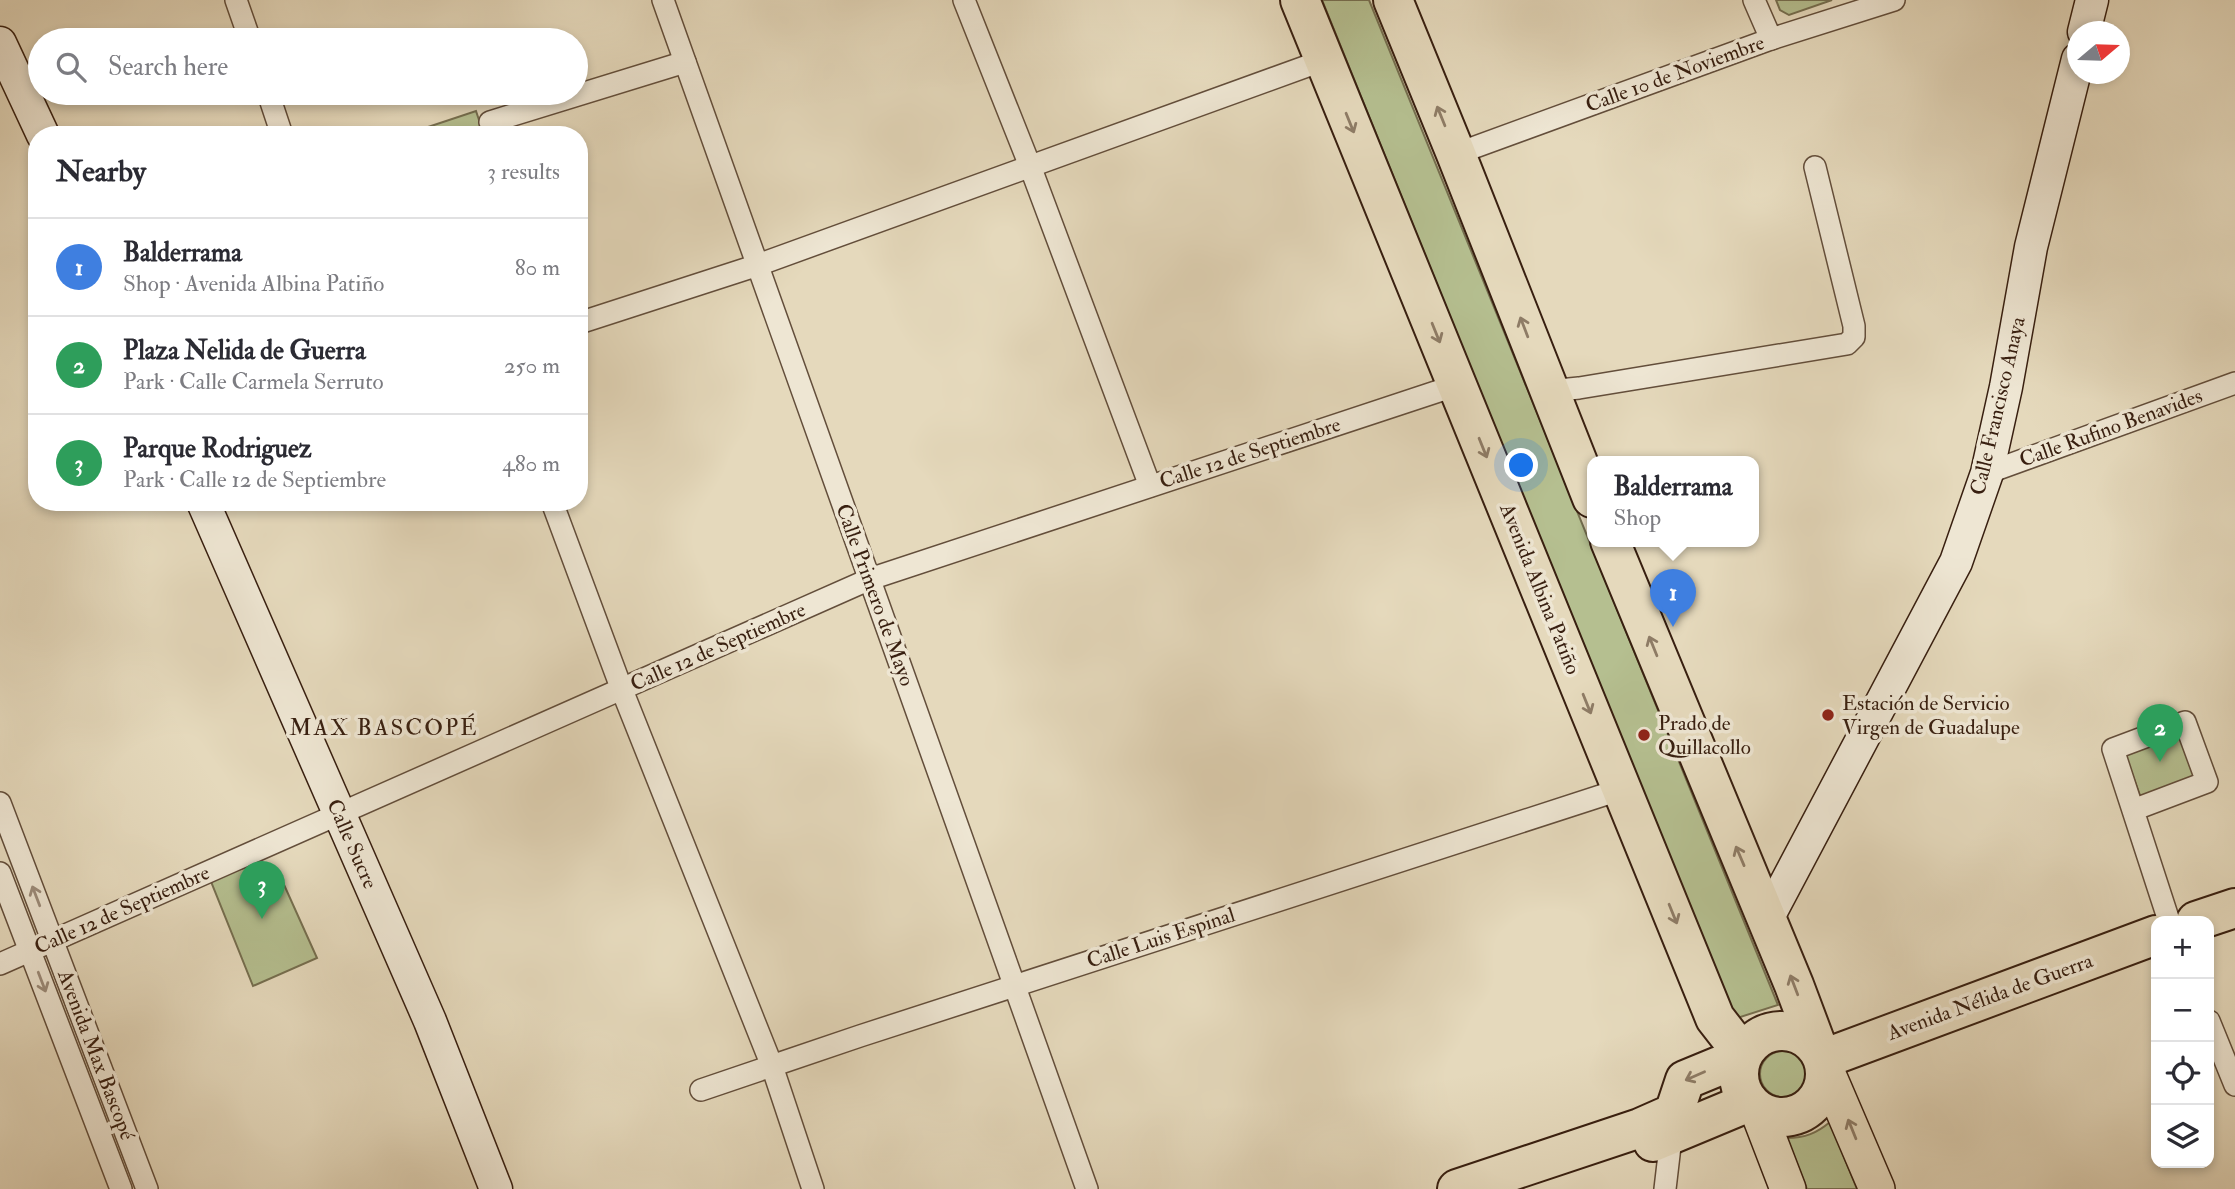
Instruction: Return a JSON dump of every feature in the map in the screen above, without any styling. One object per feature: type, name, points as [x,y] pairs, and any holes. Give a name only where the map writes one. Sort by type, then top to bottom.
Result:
[{"type":"highway","name":"Avenida Albina Patiño","points":[[1300,0],[1715,1018],[1747,1083]]},
{"type":"highway","points":[[1392,0],[1587,486]]},
{"type":"highway","points":[[1612,547],[1767,919],[1822,1059],[1823,1091],[1810,1109],[1790,1118],[1768,1116],[1747,1083],[1719,1066],[1685,1080],[1672,1125]]},
{"type":"highway","points":[[2211,916],[2235,908]]},
{"type":"highway","name":"Avenida Nélida de Guerra","points":[[1822,1059],[2151,937]]},
{"type":"highway","points":[[1747,1083],[1751,1044],[1773,1031],[1798,1034],[1822,1059]]},
{"type":"highway","points":[[1457,1189],[1640,1128],[1672,1125]]},
{"type":"highway","points":[[1519,1189],[1672,1125]]},
{"type":"main road","points":[[2087,21],[2092,0]]},
{"type":"main road","points":[[0,43],[28,103]]},
{"type":"main road","name":"Calle Francisco Anaya","points":[[1767,919],[1956,562],[1987,473],[2006,387],[2031,247],[2071,84]]},
{"type":"main road","points":[[29,105],[39,126]]},
{"type":"main road","name":"Calle Sucre","points":[[207,511],[430,1021],[496,1189]]},
{"type":"main road","points":[[1822,1059],[1877,1189]]},
{"type":"main road","name":"Avenida Albina Patiño","points":[[1747,1083],[1788,1189]]},
{"type":"street","points":[[236,0],[246,28]]},
{"type":"street","name":"Calle Primero de Mayo","points":[[663,0],[755,266],[870,579],[1087,1189]]},
{"type":"street","points":[[964,0],[1030,166],[1150,486]]},
{"type":"street","points":[[1754,0],[1770,40]]},
{"type":"street","name":"Calle 10 de Noviembre","points":[[1456,154],[1770,40],[1894,0]]},
{"type":"street","points":[[588,320],[755,266],[1324,60]]},
{"type":"street","points":[[588,92],[685,62]]},
{"type":"street","points":[[272,105],[279,126]]},
{"type":"street","points":[[490,122],[545,105]]},
{"type":"street","points":[[1549,391],[1847,344],[1854,337],[1854,326],[1815,167]]},
{"type":"street","name":"Calle Rufino Benavides","points":[[1987,473],[2235,383]]},
{"type":"street","name":"Calle 12 de Septiembre","points":[[0,964],[870,579],[1457,384]]},
{"type":"street","points":[[555,511],[622,690],[772,1066],[813,1189]]},
{"type":"street","points":[[2133,810],[2207,782],[2185,722],[2113,749],[2167,916]]},
{"type":"street","name":"Calle Luis Espinal","points":[[701,1090],[1622,789]]},
{"type":"street","name":"Avenida Max Bascopé","points":[[0,803],[147,1189]]},
{"type":"street","name":"Avenida Max Bascopé","points":[[0,873],[121,1189]]},
{"type":"street","points":[[2214,1033],[2235,1085]]},
{"type":"street","points":[[1665,1189],[1672,1125]]},
{"type":"green space","name":"Prado de Quillacollo","points":[[1322,0],[1369,0],[1587,536],[1587,547],[1592,547],[1778,1005],[1734,1019]]},
{"type":"green space","points":[[1776,0],[1832,0],[1789,15],[1780,10]]},
{"type":"green space","points":[[476,111],[481,126],[431,126]]},
{"type":"green space","points":[[2173,735],[2182,738],[2195,771],[2192,778],[2141,798],[2124,752]]},
{"type":"green space","points":[[253,865],[281,878],[317,958],[253,986],[210,879]]},
{"type":"green space","points":[[1783,1051],[1799,1058],[1806,1074],[1799,1090],[1783,1097],[1767,1090],[1760,1074],[1767,1058]]},
{"type":"green space","points":[[1830,1122],[1857,1189],[1807,1189],[1787,1138],[1810,1134]]},
{"type":"place","name":"Balderrama","points":[[1673,627]]},
{"type":"place","name":"Estación de Servicio Virgen de Guadalupe","points":[[1828,715]]},
{"type":"place","name":"Prado de Quillacollo","points":[[1644,735]]},
{"type":"place","name":"Plaza Nelida de Guerra","points":[[2160,762]]},
{"type":"place","name":"Parque Rodriguez","points":[[262,919]]},
{"type":"district","name":"MAX BASCOPÉ","points":[[384,727]]}]
